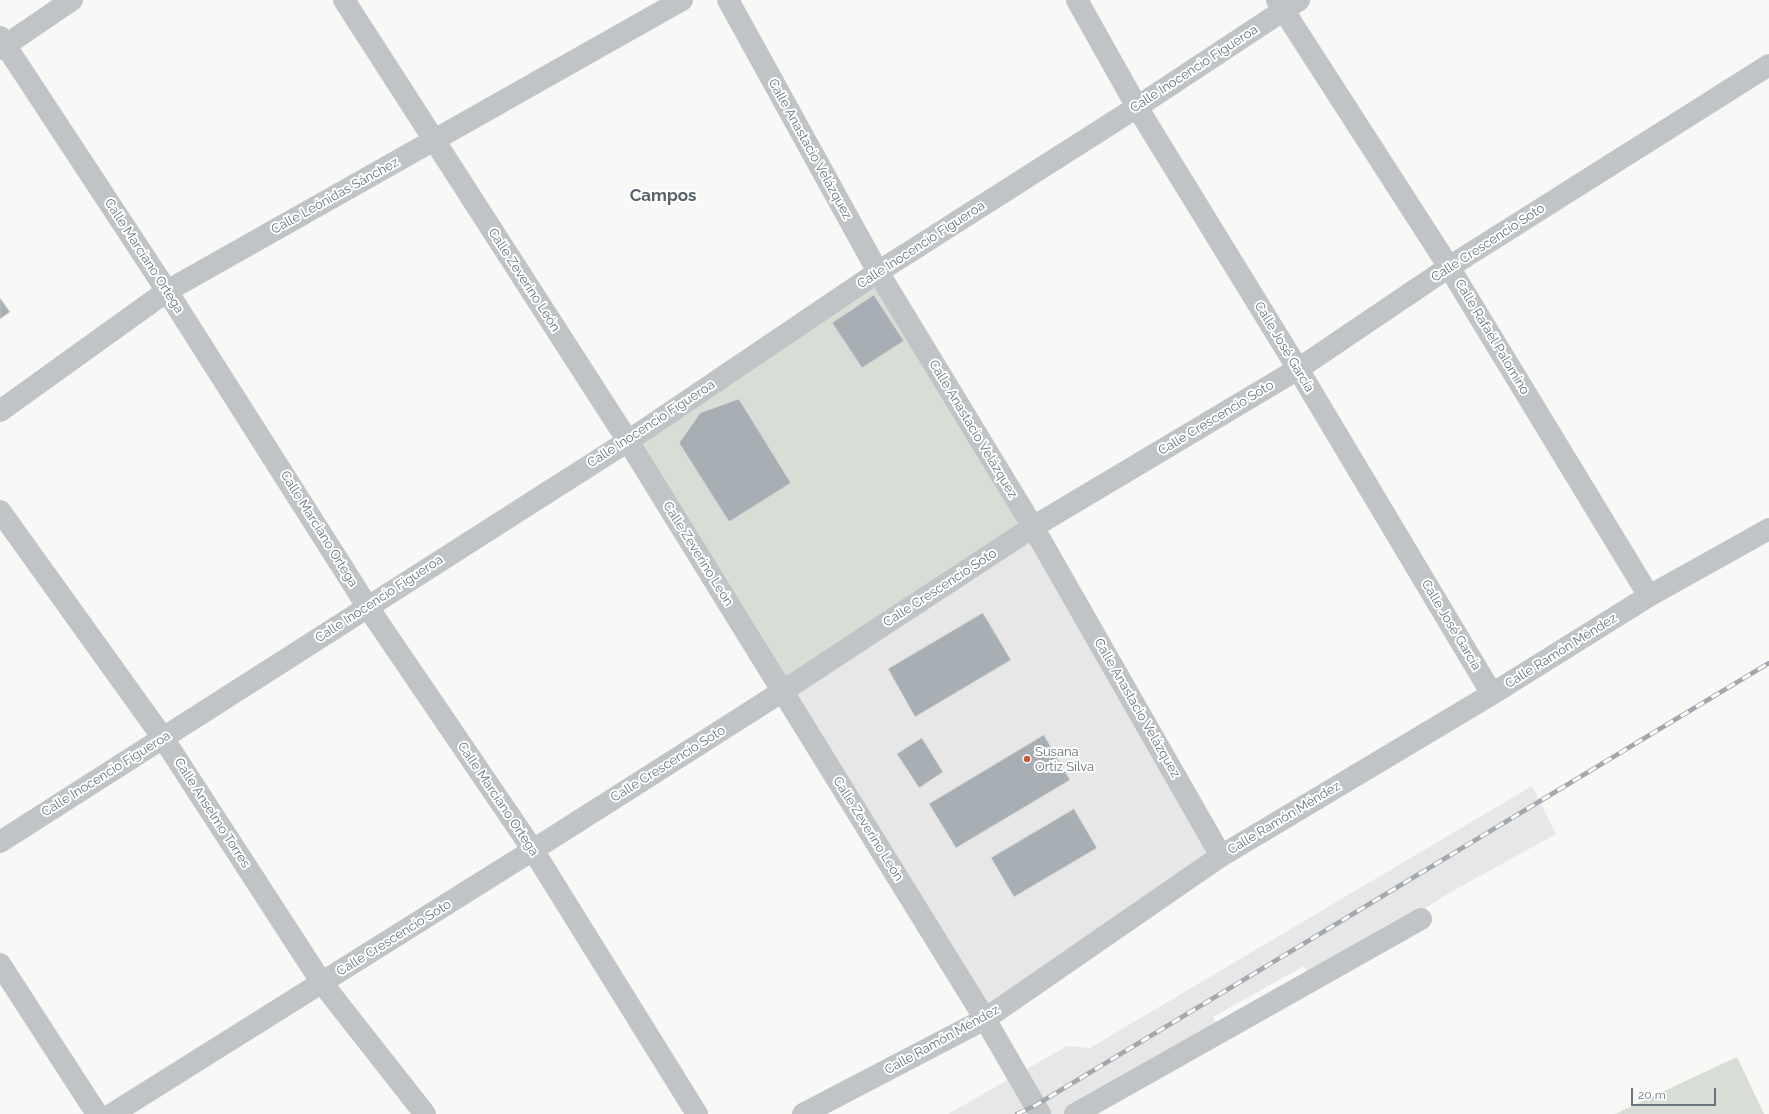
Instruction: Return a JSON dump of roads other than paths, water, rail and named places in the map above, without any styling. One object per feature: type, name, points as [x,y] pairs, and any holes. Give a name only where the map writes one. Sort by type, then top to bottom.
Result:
[{"type":"street","points":[[2,44],[72,0]]},
{"type":"street","name":"Calle Zeverino León","points":[[344,0],[628,440],[985,1019],[1040,1114]]},
{"type":"street","name":"Calle Leónidas Sánchez","points":[[0,411],[167,291],[682,0]]},
{"type":"street","name":"Calle Anastacio Velázquez","points":[[728,0],[878,272],[1033,527],[1221,856]]},
{"type":"street","name":"Calle José García","points":[[1077,0],[1137,107],[1298,369],[1492,694]]},
{"type":"street","name":"Calle Inocencio Figueroa","points":[[0,842],[628,440],[878,272],[1137,107],[1286,3]]},
{"type":"street","name":"Calle Rafaél Palomino","points":[[1286,3],[1649,596]]},
{"type":"street","name":"Calle Marciano Ortega","points":[[2,44],[167,291],[367,606],[533,850],[697,1114]]},
{"type":"street","name":"Calle Crescencio Soto","points":[[112,1114],[783,691],[1033,527],[1298,369],[1449,267],[1769,65]]},
{"type":"street","name":"Calle Anselmo Torres","points":[[0,510],[163,738],[322,983],[426,1114]]},
{"type":"street","name":"Calle Ramón Méndez","points":[[803,1114],[985,1019],[1221,856],[1492,694],[1649,596],[1769,529]]},
{"type":"street","points":[[1075,1114],[1421,919]]},
{"type":"street","points":[[0,964],[97,1114]]},
{"type":"railway","points":[[1017,1114],[1036,1105],[1769,663]]},
{"type":"place","name":"Susana Ortiz Silva","points":[[1027,759]]},
{"type":"district","name":"Campos","points":[[663,196]]}]
